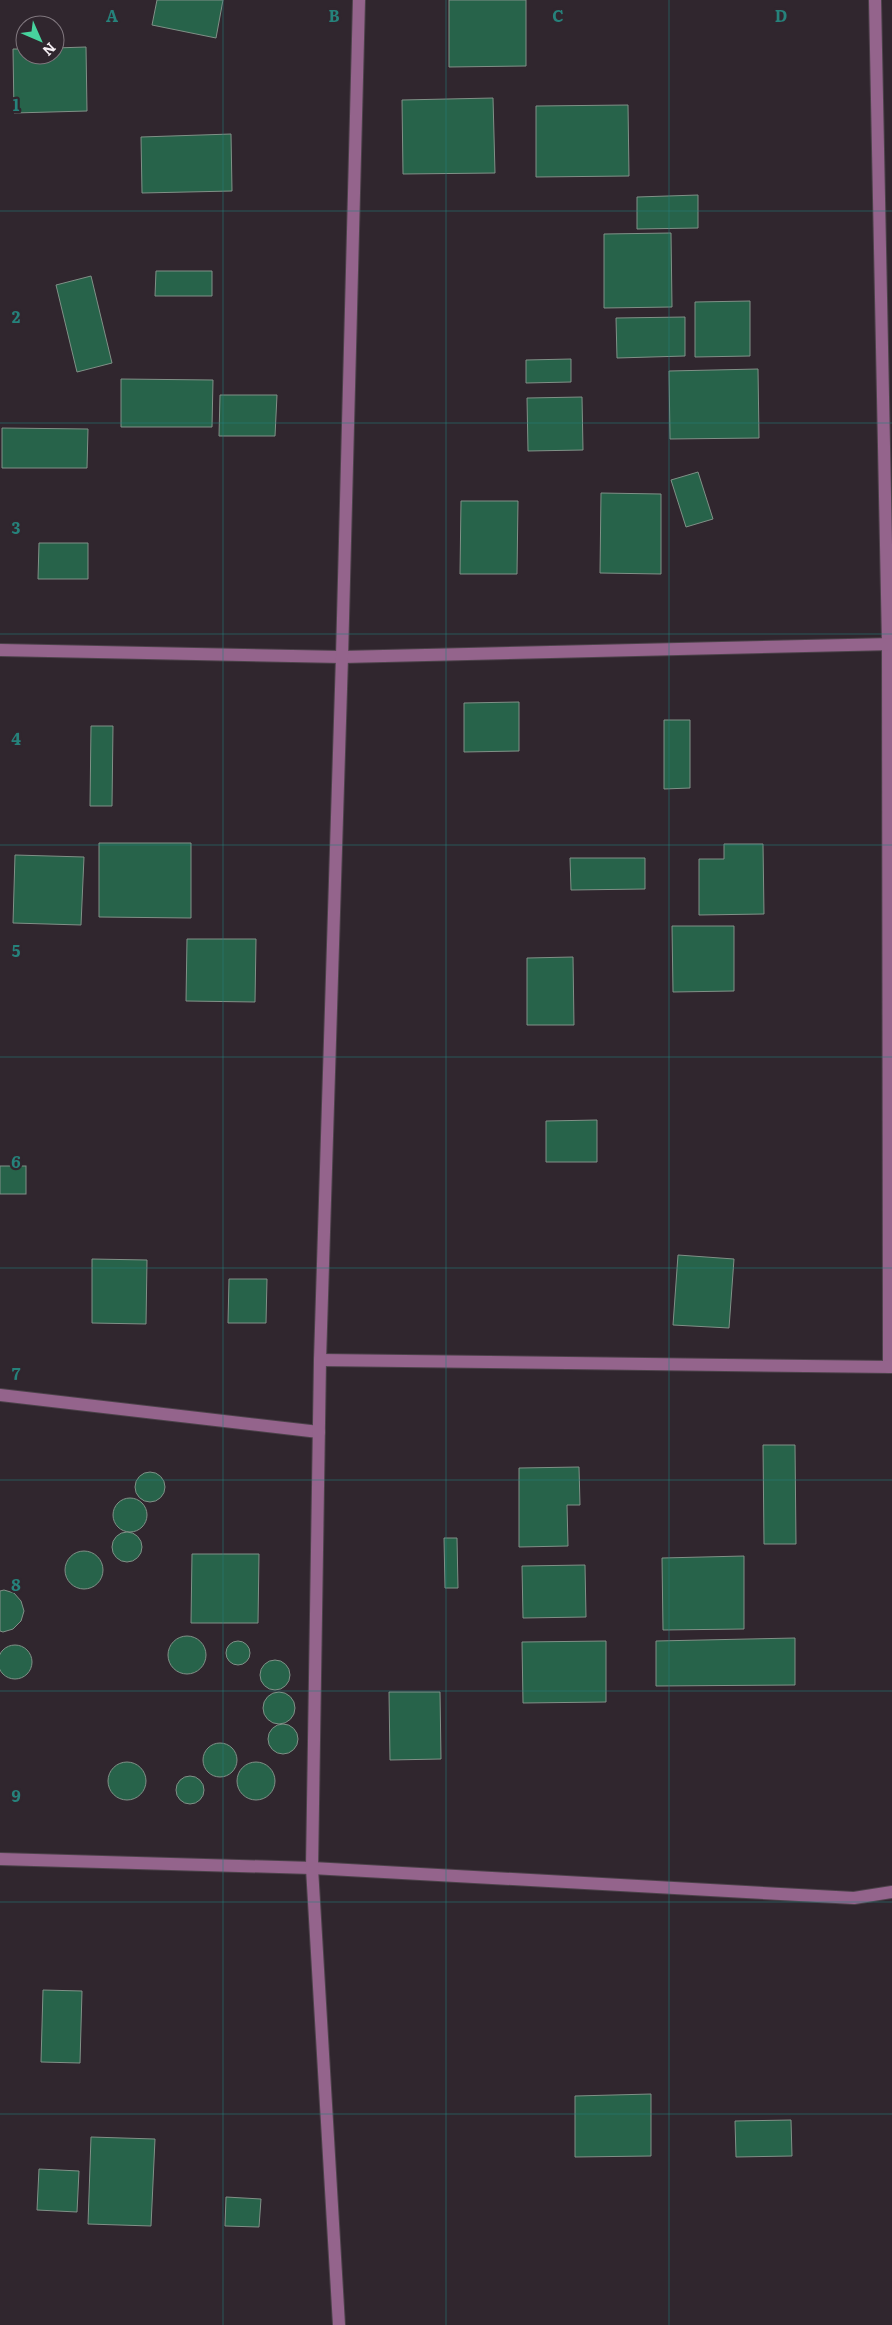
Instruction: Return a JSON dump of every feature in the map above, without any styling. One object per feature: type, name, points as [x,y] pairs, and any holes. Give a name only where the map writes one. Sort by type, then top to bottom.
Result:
[{"type":"street","points":[[339,2325],[312,1868],[318,1432],[342,657],[358,0]]},
{"type":"street","points":[[320,1360],[891,1367],[890,644],[875,0]]},
{"type":"street","points":[[0,650],[342,657],[890,644]]},
{"type":"street","points":[[0,1394],[318,1432]]},
{"type":"street","points":[[0,1859],[312,1868],[854,1898],[892,1892]]},
{"type":"building","points":[[157,0],[223,0],[216,38],[152,25]]},
{"type":"building","points":[[449,0],[526,0],[526,66],[449,67]]},
{"type":"building","points":[[86,47],[87,111],[14,113],[13,49],[15,49],[15,65],[65,65],[65,48]]},
{"type":"building","points":[[493,98],[495,173],[403,174],[402,100]]},
{"type":"building","points":[[628,105],[629,176],[536,177],[536,106]]},
{"type":"building","points":[[231,134],[232,191],[142,193],[141,137]]},
{"type":"building","points":[[698,195],[698,228],[637,229],[637,197]]},
{"type":"building","points":[[671,233],[672,307],[604,308],[604,234]]},
{"type":"building","points":[[156,271],[212,271],[212,296],[155,296]]},
{"type":"building","points":[[91,276],[112,363],[77,372],[56,285]]},
{"type":"building","points":[[750,301],[750,356],[695,357],[695,302]]},
{"type":"building","points":[[685,317],[685,356],[617,358],[616,318]]},
{"type":"building","points":[[571,359],[571,382],[526,383],[526,360]]},
{"type":"building","points":[[758,369],[759,438],[670,439],[669,371]]},
{"type":"building","points":[[121,379],[213,380],[212,427],[121,427]]},
{"type":"building","points":[[220,395],[277,395],[275,436],[219,436]]},
{"type":"building","points":[[582,397],[583,450],[528,451],[527,398]]},
{"type":"building","points":[[2,428],[88,429],[87,468],[2,468]]},
{"type":"building","points":[[698,472],[713,519],[686,527],[671,480]]},
{"type":"building","points":[[601,493],[661,494],[661,574],[600,573]]},
{"type":"building","points":[[461,501],[518,501],[517,574],[460,574]]},
{"type":"building","points":[[39,543],[88,543],[88,579],[38,579]]},
{"type":"building","points":[[519,702],[519,751],[464,752],[464,703]]},
{"type":"building","points":[[664,720],[690,720],[690,788],[664,789]]},
{"type":"building","points":[[91,726],[113,726],[112,806],[90,806]]},
{"type":"building","points":[[99,843],[191,843],[191,918],[99,917]]},
{"type":"building","points":[[724,844],[763,844],[764,914],[699,915],[699,859],[724,859]]},
{"type":"building","points":[[15,855],[84,857],[81,925],[13,923]]},
{"type":"building","points":[[570,858],[645,858],[645,889],[571,890]]},
{"type":"building","points":[[672,926],[734,926],[734,991],[673,992]]},
{"type":"building","points":[[187,939],[256,939],[255,1002],[186,1001]]},
{"type":"building","points":[[573,957],[574,1025],[527,1025],[527,958]]},
{"type":"building","points":[[597,1120],[597,1162],[546,1162],[546,1121]]},
{"type":"building","points":[[0,1166],[26,1166],[26,1194],[0,1194]]},
{"type":"building","points":[[678,1255],[734,1259],[729,1328],[673,1325]]},
{"type":"building","points":[[92,1259],[147,1260],[146,1324],[92,1323]]},
{"type":"building","points":[[229,1279],[267,1279],[266,1323],[228,1323]]},
{"type":"building","points":[[763,1445],[795,1445],[796,1544],[764,1544]]},
{"type":"building","points":[[579,1467],[580,1505],[567,1505],[568,1546],[519,1547],[519,1468]]},
{"type":"building","points":[[150,1472],[160,1477],[165,1487],[160,1497],[150,1502],[140,1497],[135,1487],[140,1477]]},
{"type":"building","points":[[130,1498],[142,1503],[147,1515],[142,1527],[130,1532],[118,1527],[113,1515],[118,1503]]},
{"type":"building","points":[[127,1532],[138,1536],[142,1547],[138,1558],[127,1562],[116,1558],[112,1547],[116,1536]]},
{"type":"building","points":[[444,1538],[457,1538],[458,1588],[445,1588]]},
{"type":"building","points":[[84,1551],[98,1556],[103,1570],[98,1584],[84,1589],[70,1584],[65,1570],[70,1556]]},
{"type":"building","points":[[192,1554],[259,1554],[258,1623],[191,1623]]},
{"type":"building","points":[[744,1556],[744,1629],[663,1630],[662,1558]]},
{"type":"building","points":[[585,1565],[586,1617],[523,1618],[522,1566]]},
{"type":"building","points":[[4,1590],[14,1593],[21,1601],[24,1611],[21,1621],[13,1629],[3,1632],[0,1631],[0,1591]]},
{"type":"building","points":[[187,1636],[201,1641],[206,1655],[201,1669],[187,1674],[173,1669],[168,1655],[173,1641]]},
{"type":"building","points":[[795,1638],[795,1685],[656,1686],[656,1641]]},
{"type":"building","points":[[238,1641],[247,1644],[250,1653],[247,1662],[238,1665],[229,1662],[226,1653],[229,1644]]},
{"type":"building","points":[[606,1641],[606,1702],[523,1703],[522,1642]]},
{"type":"building","points":[[15,1645],[22,1646],[27,1650],[31,1655],[31,1669],[27,1674],[22,1678],[15,1679],[8,1678],[3,1674],[-1,1669],[-2,1662],[-1,1655],[3,1650],[8,1646]]},
{"type":"building","points":[[275,1660],[286,1664],[290,1675],[286,1686],[275,1690],[264,1686],[260,1675],[264,1664]]},
{"type":"building","points":[[279,1692],[285,1693],[290,1697],[294,1702],[294,1714],[290,1719],[285,1723],[279,1724],[273,1723],[268,1719],[264,1714],[263,1708],[264,1702],[268,1697],[273,1693]]},
{"type":"building","points":[[389,1692],[440,1692],[441,1759],[390,1760]]},
{"type":"building","points":[[283,1724],[289,1725],[297,1733],[297,1745],[289,1753],[283,1754],[277,1753],[269,1745],[268,1739],[269,1733],[277,1725]]},
{"type":"building","points":[[220,1743],[232,1748],[237,1760],[232,1772],[220,1777],[208,1772],[203,1760],[208,1748]]},
{"type":"building","points":[[127,1762],[140,1768],[146,1781],[140,1794],[127,1800],[114,1794],[108,1781],[114,1768]]},
{"type":"building","points":[[256,1762],[269,1768],[275,1781],[269,1794],[256,1800],[243,1794],[237,1781],[243,1768]]},
{"type":"building","points":[[190,1776],[200,1780],[204,1790],[200,1800],[190,1804],[180,1800],[176,1790],[180,1780]]},
{"type":"building","points":[[43,1990],[82,1991],[80,2063],[41,2062]]},
{"type":"building","points":[[651,2094],[651,2156],[575,2157],[575,2096]]},
{"type":"building","points":[[791,2120],[792,2156],[736,2157],[735,2121]]},
{"type":"building","points":[[91,2137],[155,2139],[151,2226],[88,2224]]},
{"type":"building","points":[[39,2169],[79,2171],[77,2212],[37,2210]]},
{"type":"building","points":[[226,2197],[261,2199],[259,2227],[225,2226]]}]
